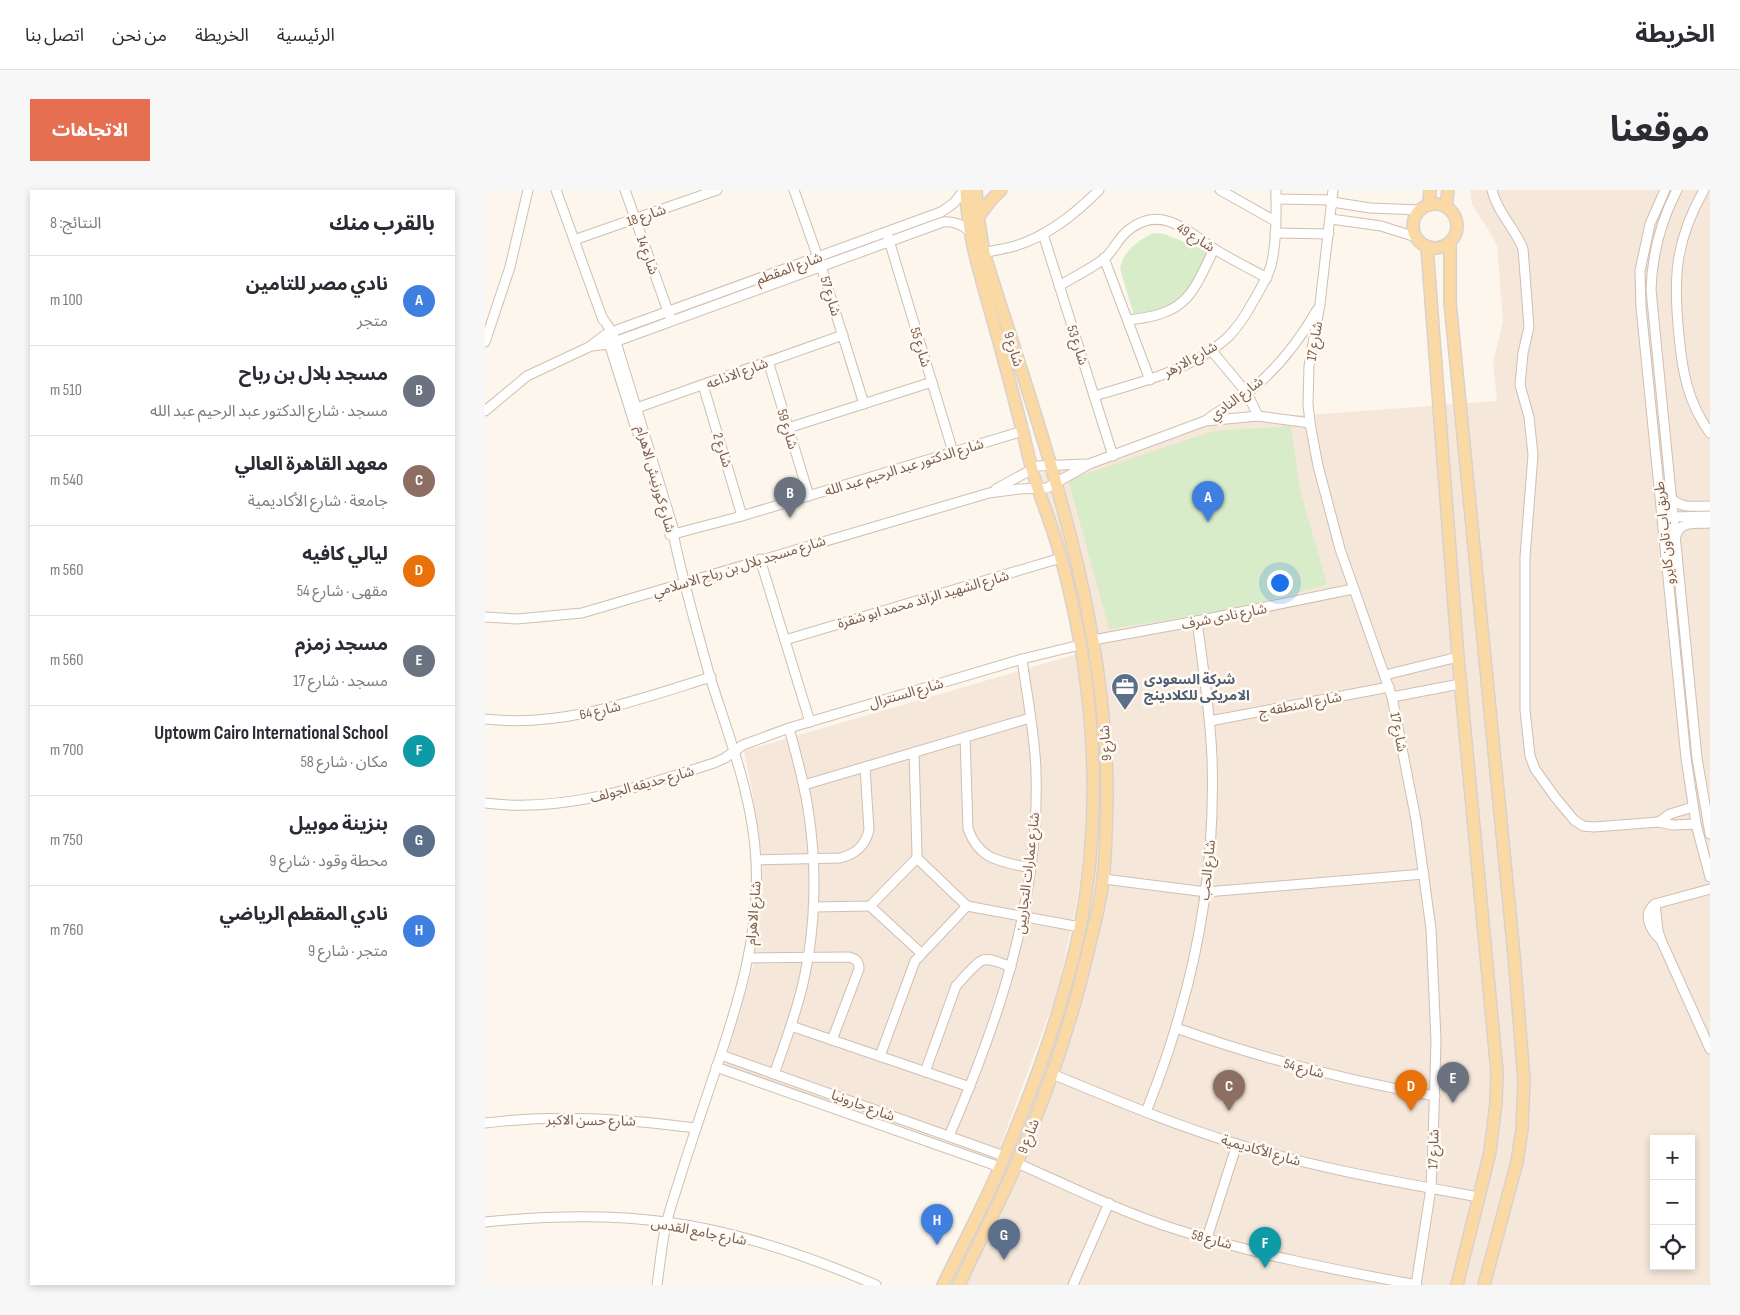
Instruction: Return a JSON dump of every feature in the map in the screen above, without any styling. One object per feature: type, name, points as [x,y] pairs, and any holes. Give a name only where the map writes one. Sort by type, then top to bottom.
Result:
[{"type":"main road","name":"شارع 9","points":[[943,1285],[1002,1162],[1039,1069],[1064,992],[1080,927],[1090,860],[1092,795],[1089,712],[1080,645],[1061,558],[1032,470],[970,232],[965,190]]},
{"type":"main road","name":"شارع 9","points":[[959,1285],[1017,1163],[1052,1074],[1078,994],[1103,879],[1107,777],[1100,684],[1074,546],[984,253],[976,190]]},
{"type":"main road","points":[[978,217],[991,199],[1001,190]]},
{"type":"main road","points":[[1425,208],[1437,205],[1453,213],[1457,226],[1455,235],[1450,242],[1439,248],[1427,247],[1415,237],[1413,222],[1425,208],[1431,190]]},
{"type":"main road","points":[[1446,208],[1448,190]]},
{"type":"main road","points":[[1450,242],[1450,302],[1514,955],[1524,1080],[1522,1129],[1517,1162],[1484,1285]]},
{"type":"main road","points":[[1427,247],[1460,684],[1497,1072],[1493,1135],[1487,1168],[1457,1285]]},
{"type":"main road","points":[[1057,544],[1065,542],[1074,546]]},
{"type":"street","points":[[485,342],[511,267],[528,190]]},
{"type":"street","name":"شارع كورنيش الاهرام","points":[[556,190],[613,343],[673,536]]},
{"type":"street","name":"شارع 14","points":[[625,190],[670,316]]},
{"type":"street","name":"شارع 57","points":[[794,190],[821,266],[864,404]]},
{"type":"street","name":"شارع المقطم","points":[[613,343],[670,316],[818,257],[941,212],[954,203],[965,190]]},
{"type":"street","points":[[984,253],[1015,246],[1043,234],[1063,222],[1099,190]]},
{"type":"street","points":[[1220,190],[1275,220]]},
{"type":"street","name":"شارع 17","points":[[1333,190],[1321,304],[1309,366],[1308,404],[1318,466],[1328,507],[1353,589],[1392,698],[1416,820],[1431,929],[1435,988],[1435,1096],[1431,1188],[1417,1285]]},
{"type":"street","points":[[1492,190],[1497,203],[1519,237],[1523,249],[1529,327],[1523,353],[1520,386],[1529,418],[1533,454],[1525,537],[1525,710],[1530,756],[1535,769],[1555,797],[1574,820],[1583,826],[1594,827],[1659,822],[1672,825],[1697,824]]},
{"type":"street","name":"طريق اب تاون كايرو","points":[[1665,190],[1650,224],[1640,271],[1641,307],[1684,740],[1693,807],[1710,877]]},
{"type":"street","name":"طريق اب تاون كايرو","points":[[1677,190],[1668,207],[1659,234],[1651,272],[1652,311],[1697,758],[1710,834]]},
{"type":"street","points":[[1703,190],[1687,223],[1678,257],[1675,290],[1683,372],[1691,400],[1710,433]]},
{"type":"street","name":"شارع 18","points":[[574,240],[634,219],[693,194],[714,191]]},
{"type":"street","points":[[1276,194],[1370,208],[1425,208]]},
{"type":"street","name":"شارع الازهر","points":[[1094,396],[1150,380],[1211,350],[1229,336],[1243,320],[1267,278],[1273,256],[1276,194]]},
{"type":"street","points":[[1331,219],[1381,226],[1415,237]]},
{"type":"street","name":"شارع 49","points":[[1059,286],[1105,258],[1121,236],[1131,228],[1142,222],[1154,220],[1166,220],[1178,224],[1214,249],[1267,278]]},
{"type":"street","name":"شارع المقطم","points":[[609,333],[670,316],[949,222],[961,224],[970,232]]},
{"type":"street","name":"شارع 55","points":[[886,232],[953,452]]},
{"type":"street","points":[[1275,233],[1329,234]]},
{"type":"street","name":"شارع 53","points":[[1043,234],[1113,456]]},
{"type":"street","points":[[1128,320],[1161,315],[1179,305],[1193,290],[1214,249]]},
{"type":"street","points":[[1105,258],[1150,380]]},
{"type":"street","name":"شارع النادي","points":[[1038,488],[1047,488],[1089,464],[1205,421],[1247,393],[1270,372],[1303,333],[1321,304]]},
{"type":"street","points":[[1641,307],[1647,321],[1652,350],[1657,353]]},
{"type":"street","points":[[485,411],[527,376],[589,347],[609,333]]},
{"type":"street","name":"شارع الاذاعه","points":[[633,410],[843,334]]},
{"type":"street","points":[[589,347],[613,343]]},
{"type":"street","points":[[1211,350],[1247,393],[1258,416]]},
{"type":"street","name":"شارع 59","points":[[767,362],[809,496]]},
{"type":"street","points":[[788,428],[932,382]]},
{"type":"street","name":"شارع 2","points":[[703,384],[743,516]]},
{"type":"street","points":[[1649,388],[1656,393],[1659,413],[1665,432]]},
{"type":"street","name":"شارع النادي","points":[[1205,421],[1258,416],[1310,423]]},
{"type":"street","name":"شارع الدكتور عبد الرحيم عبد الله","points":[[673,536],[1023,430]]},
{"type":"street","name":"شارع النادي","points":[[1032,470],[1042,465],[1089,464]]},
{"type":"street","name":"شارع مسجد بلال بن رباح الاسلامي","points":[[989,493],[1032,470]]},
{"type":"street","name":"شارع مسجد بلال بن رباح الاسلامي","points":[[485,617],[517,619],[582,613],[989,493],[1038,488]]},
{"type":"street","points":[[1672,499],[1680,505],[1710,506]]},
{"type":"street","points":[[1690,506],[1691,520]]},
{"type":"street","points":[[1676,536],[1681,527],[1691,520],[1710,516]]},
{"type":"street","points":[[1674,518],[1710,523]]},
{"type":"street","name":"شارع الاهرام","points":[[657,1285],[667,1222],[737,1005],[749,958],[754,920],[756,860],[747,800],[735,751],[711,678],[673,536]]},
{"type":"street","name":"شارع الشهيد الرائد محمد ابو شقرة","points":[[785,640],[1061,558]]},
{"type":"street","points":[[760,560],[810,722]]},
{"type":"street","name":"شارع نادى شرف","points":[[1093,640],[1353,589]]},
{"type":"street","name":"شارع الحب","points":[[1146,1112],[1176,1028],[1190,977],[1206,892],[1212,792],[1210,722],[1197,621]]},
{"type":"street","name":"شارع السنترال","points":[[735,751],[753,740],[789,728],[1022,659],[1080,645]]},
{"type":"street","points":[[1385,675],[1458,657]]},
{"type":"street","name":"شارع عمارات التجاريين","points":[[949,1136],[970,1087],[1011,967],[1024,917],[1036,789],[1034,745],[1022,659]]},
{"type":"street","name":"شارع 64","points":[[485,719],[531,721],[567,717],[603,710],[711,678]]},
{"type":"street","points":[[1392,698],[1460,684]]},
{"type":"street","name":"شارع المنطقه ج","points":[[1210,722],[1389,687]]},
{"type":"street","points":[[804,785],[1031,718]]},
{"type":"street","points":[[774,1074],[791,1026],[804,979],[813,908],[813,858],[809,817],[804,785],[789,728]]},
{"type":"street","points":[[965,737],[968,829],[971,839],[977,847],[993,860],[1030,868]]},
{"type":"street","name":"شارع حديقه الجولف","points":[[485,803],[527,805],[565,803],[603,797],[715,763],[735,751]]},
{"type":"street","points":[[914,752],[917,858],[967,906],[1080,927]]},
{"type":"street","points":[[756,860],[840,858],[851,855],[860,849],[867,839],[869,830],[865,767]]},
{"type":"street","points":[[1659,822],[1670,814],[1693,807]]},
{"type":"street","points":[[813,908],[870,906],[917,858]]},
{"type":"street","points":[[1103,879],[1206,892],[1424,874]]},
{"type":"street","points":[[1710,888],[1655,904],[1649,912],[1649,925],[1661,940],[1710,1049]]},
{"type":"street","points":[[870,906],[921,953]]},
{"type":"street","points":[[880,1056],[915,961],[967,906]]},
{"type":"street","points":[[749,958],[849,957],[855,959],[859,963],[859,969],[832,1040]]},
{"type":"street","points":[[925,1072],[956,986],[984,960],[992,960],[1011,967]]},
{"type":"street","points":[[791,1026],[970,1087]]},
{"type":"street","name":"شارع 54","points":[[1176,1028],[1258,1056],[1325,1074],[1375,1086],[1435,1096]]},
{"type":"street","name":"شارع حارونيا","points":[[721,1054],[949,1136],[1002,1162]]},
{"type":"street","name":"شارع حارونيا","points":[[716,1067],[1002,1162]]},
{"type":"street","name":"شارع الأكاديمية","points":[[1052,1074],[1191,1130],[1237,1144],[1329,1169],[1479,1197]]},
{"type":"street","name":"شارع حسن الاكبر","points":[[485,1123],[518,1119],[593,1118],[635,1120],[696,1128]]},
{"type":"street","points":[[1207,1238],[1237,1144]]},
{"type":"street","name":"شارع 58","points":[[1017,1163],[1175,1229],[1340,1271],[1417,1285]]},
{"type":"street","points":[[1073,1285],[1109,1203]]},
{"type":"street","name":"شارع جامع القدس","points":[[485,1222],[545,1218],[667,1222],[758,1243],[803,1256],[876,1285]]},
{"type":"shaded area","points":[[1470,190],[1710,190],[1710,1285],[951,1285],[1000,1187],[1064,1018],[1090,912],[1098,855],[1101,793],[1086,641],[1041,473],[1191,428],[1246,415],[1308,415],[1497,401],[1493,363],[1503,321],[1497,246],[1472,205]]},
{"type":"shaded area","points":[[1077,654],[1088,767],[1085,842],[1078,895],[1058,990],[996,1158],[724,1065],[754,963],[763,864],[744,751]]},
{"type":"green space","points":[[1154,233],[1164,234],[1205,250],[1209,254],[1190,298],[1135,319],[1120,269],[1121,263],[1132,247]]},
{"type":"green space","points":[[1291,426],[1300,490],[1327,584],[1247,605],[1109,629],[1069,483],[1073,478],[1214,431]]},
{"type":"place","name":"مسجد بلال بن رباح","points":[[790,518]]},
{"type":"place","name":"نادي مصر للتامين","points":[[1208,522]]},
{"type":"place","name":"شركة السعودى الامريكى للكلادينج","points":[[1125,711]]},
{"type":"place","name":"مسجد زمزم","points":[[1453,1103]]},
{"type":"place","name":"معهد القاهرة العالي","points":[[1229,1111]]},
{"type":"place","name":"ليالي كافيه","points":[[1411,1111]]},
{"type":"place","name":"نادي المقطم الرياضي","points":[[937,1245]]},
{"type":"place","name":"بنزينة موبيل","points":[[1004,1260]]},
{"type":"place","name":"Uptowm Cairo International School","points":[[1265,1268]]}]
